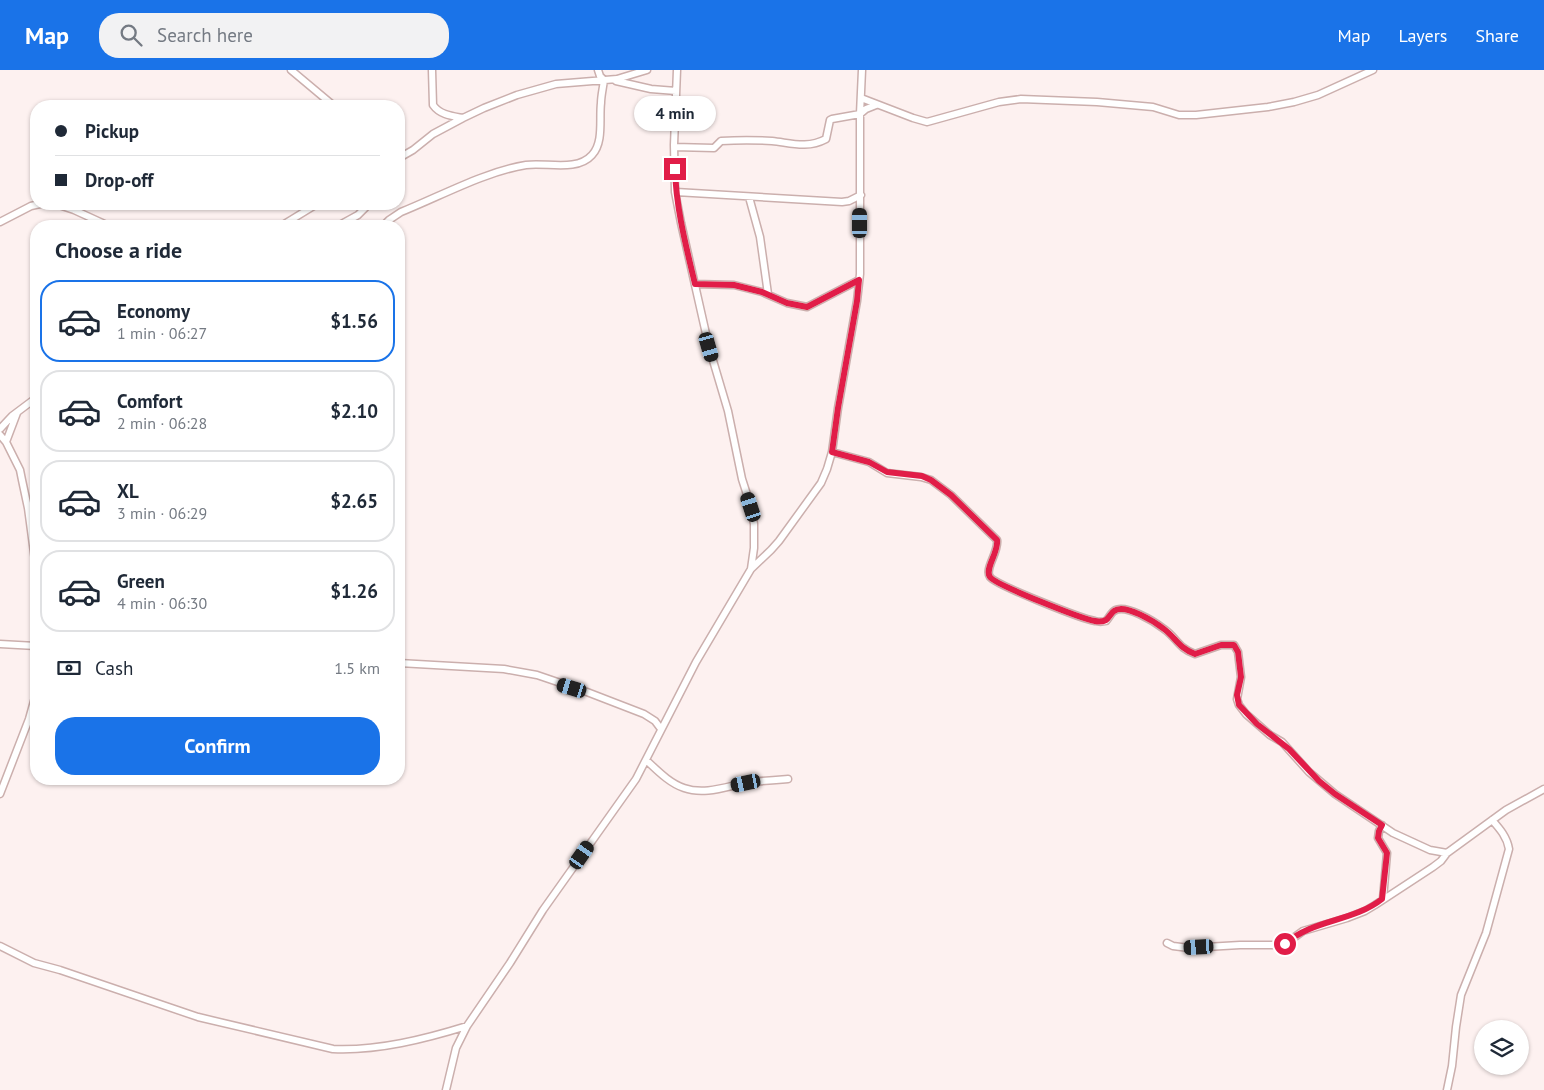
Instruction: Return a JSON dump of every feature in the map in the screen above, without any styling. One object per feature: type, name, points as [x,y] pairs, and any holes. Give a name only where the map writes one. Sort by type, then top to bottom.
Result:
[{"type":"street","points":[[291,70],[327,100]]},
{"type":"street","points":[[432,70],[433,105],[441,112],[463,118]]},
{"type":"street","points":[[598,70],[604,80]]},
{"type":"street","points":[[611,80],[647,70]]},
{"type":"street","points":[[677,70],[674,147],[676,192],[680,223],[709,347],[728,411],[742,479],[751,507],[754,524],[754,548],[751,569]]},
{"type":"street","points":[[446,1090],[456,1048],[468,1026],[543,910],[625,796],[646,760],[696,662],[751,569],[771,550],[813,495],[824,476],[832,452],[859,280],[862,70]]},
{"type":"street","points":[[861,98],[927,122],[999,102],[1021,99],[1097,102],[1153,107],[1179,115],[1196,115],[1268,107],[1294,102],[1318,95],[1373,70]]},
{"type":"street","points":[[389,220],[401,212],[502,171],[529,165],[569,165],[587,159],[592,155],[598,144],[600,104],[604,80]]},
{"type":"street","points":[[405,155],[433,134],[477,111],[518,95],[556,84],[611,80],[652,89],[676,91]]},
{"type":"street","points":[[674,147],[714,148],[720,142],[738,140],[807,145],[826,139],[830,120],[860,114],[876,105]]},
{"type":"street","points":[[676,192],[842,202],[850,201],[861,194]]},
{"type":"street","points":[[749,197],[760,237],[768,294]]},
{"type":"street","points":[[0,222],[30,207]]},
{"type":"street","points":[[74,210],[96,220]]},
{"type":"street","points":[[291,220],[307,210]]},
{"type":"street","points":[[349,220],[363,210]]},
{"type":"street","points":[[695,284],[734,285],[768,294],[787,303],[807,307],[859,280]]},
{"type":"street","points":[[0,429],[17,411],[30,402]]},
{"type":"street","points":[[6,442],[17,411]]},
{"type":"street","points":[[0,435],[6,442],[20,470],[30,525]]},
{"type":"street","points":[[832,452],[869,462],[887,472],[922,476],[941,486],[997,540],[998,546],[989,568],[989,574],[991,578],[1001,585],[1094,621],[1106,620],[1117,610],[1132,611],[1165,630],[1181,647],[1195,654],[1221,645],[1234,645],[1238,652],[1241,677],[1237,695],[1239,705],[1257,724],[1289,749],[1319,781],[1335,794],[1393,833],[1414,844],[1438,853],[1446,853]]},
{"type":"street","points":[[0,644],[30,646]]},
{"type":"street","points":[[405,663],[504,669],[537,676],[587,692],[644,714],[655,721],[661,729]]},
{"type":"street","points":[[0,794],[30,715]]},
{"type":"street","points":[[646,760],[670,780],[682,787],[693,790],[706,791],[761,781],[788,779]]},
{"type":"street","points":[[0,770],[8,773]]},
{"type":"street","points":[[1167,943],[1189,948],[1285,944],[1303,931],[1365,911],[1441,861],[1446,853],[1506,810],[1544,788]]},
{"type":"street","points":[[1447,1090],[1461,995],[1486,933],[1509,849],[1508,842],[1503,833],[1492,820]]},
{"type":"street","points":[[1382,825],[1378,838],[1387,853],[1382,899]]},
{"type":"street","points":[[0,946],[34,962],[191,1015],[333,1049],[354,1050],[383,1046],[468,1026]]},
{"type":"route","points":[[675,169],[680,223],[695,284],[734,285],[768,294],[787,303],[807,307],[824,300],[859,280],[832,452],[869,462],[882,470],[894,474],[922,476],[941,486],[997,540],[998,546],[988,571],[991,578],[1001,585],[1094,621],[1102,622],[1117,610],[1132,611],[1165,630],[1181,647],[1195,654],[1221,645],[1229,644],[1237,647],[1241,682],[1237,699],[1246,714],[1270,735],[1282,742],[1319,781],[1382,825],[1378,838],[1386,849],[1387,858],[1382,899],[1365,911],[1303,931],[1285,944]]}]
